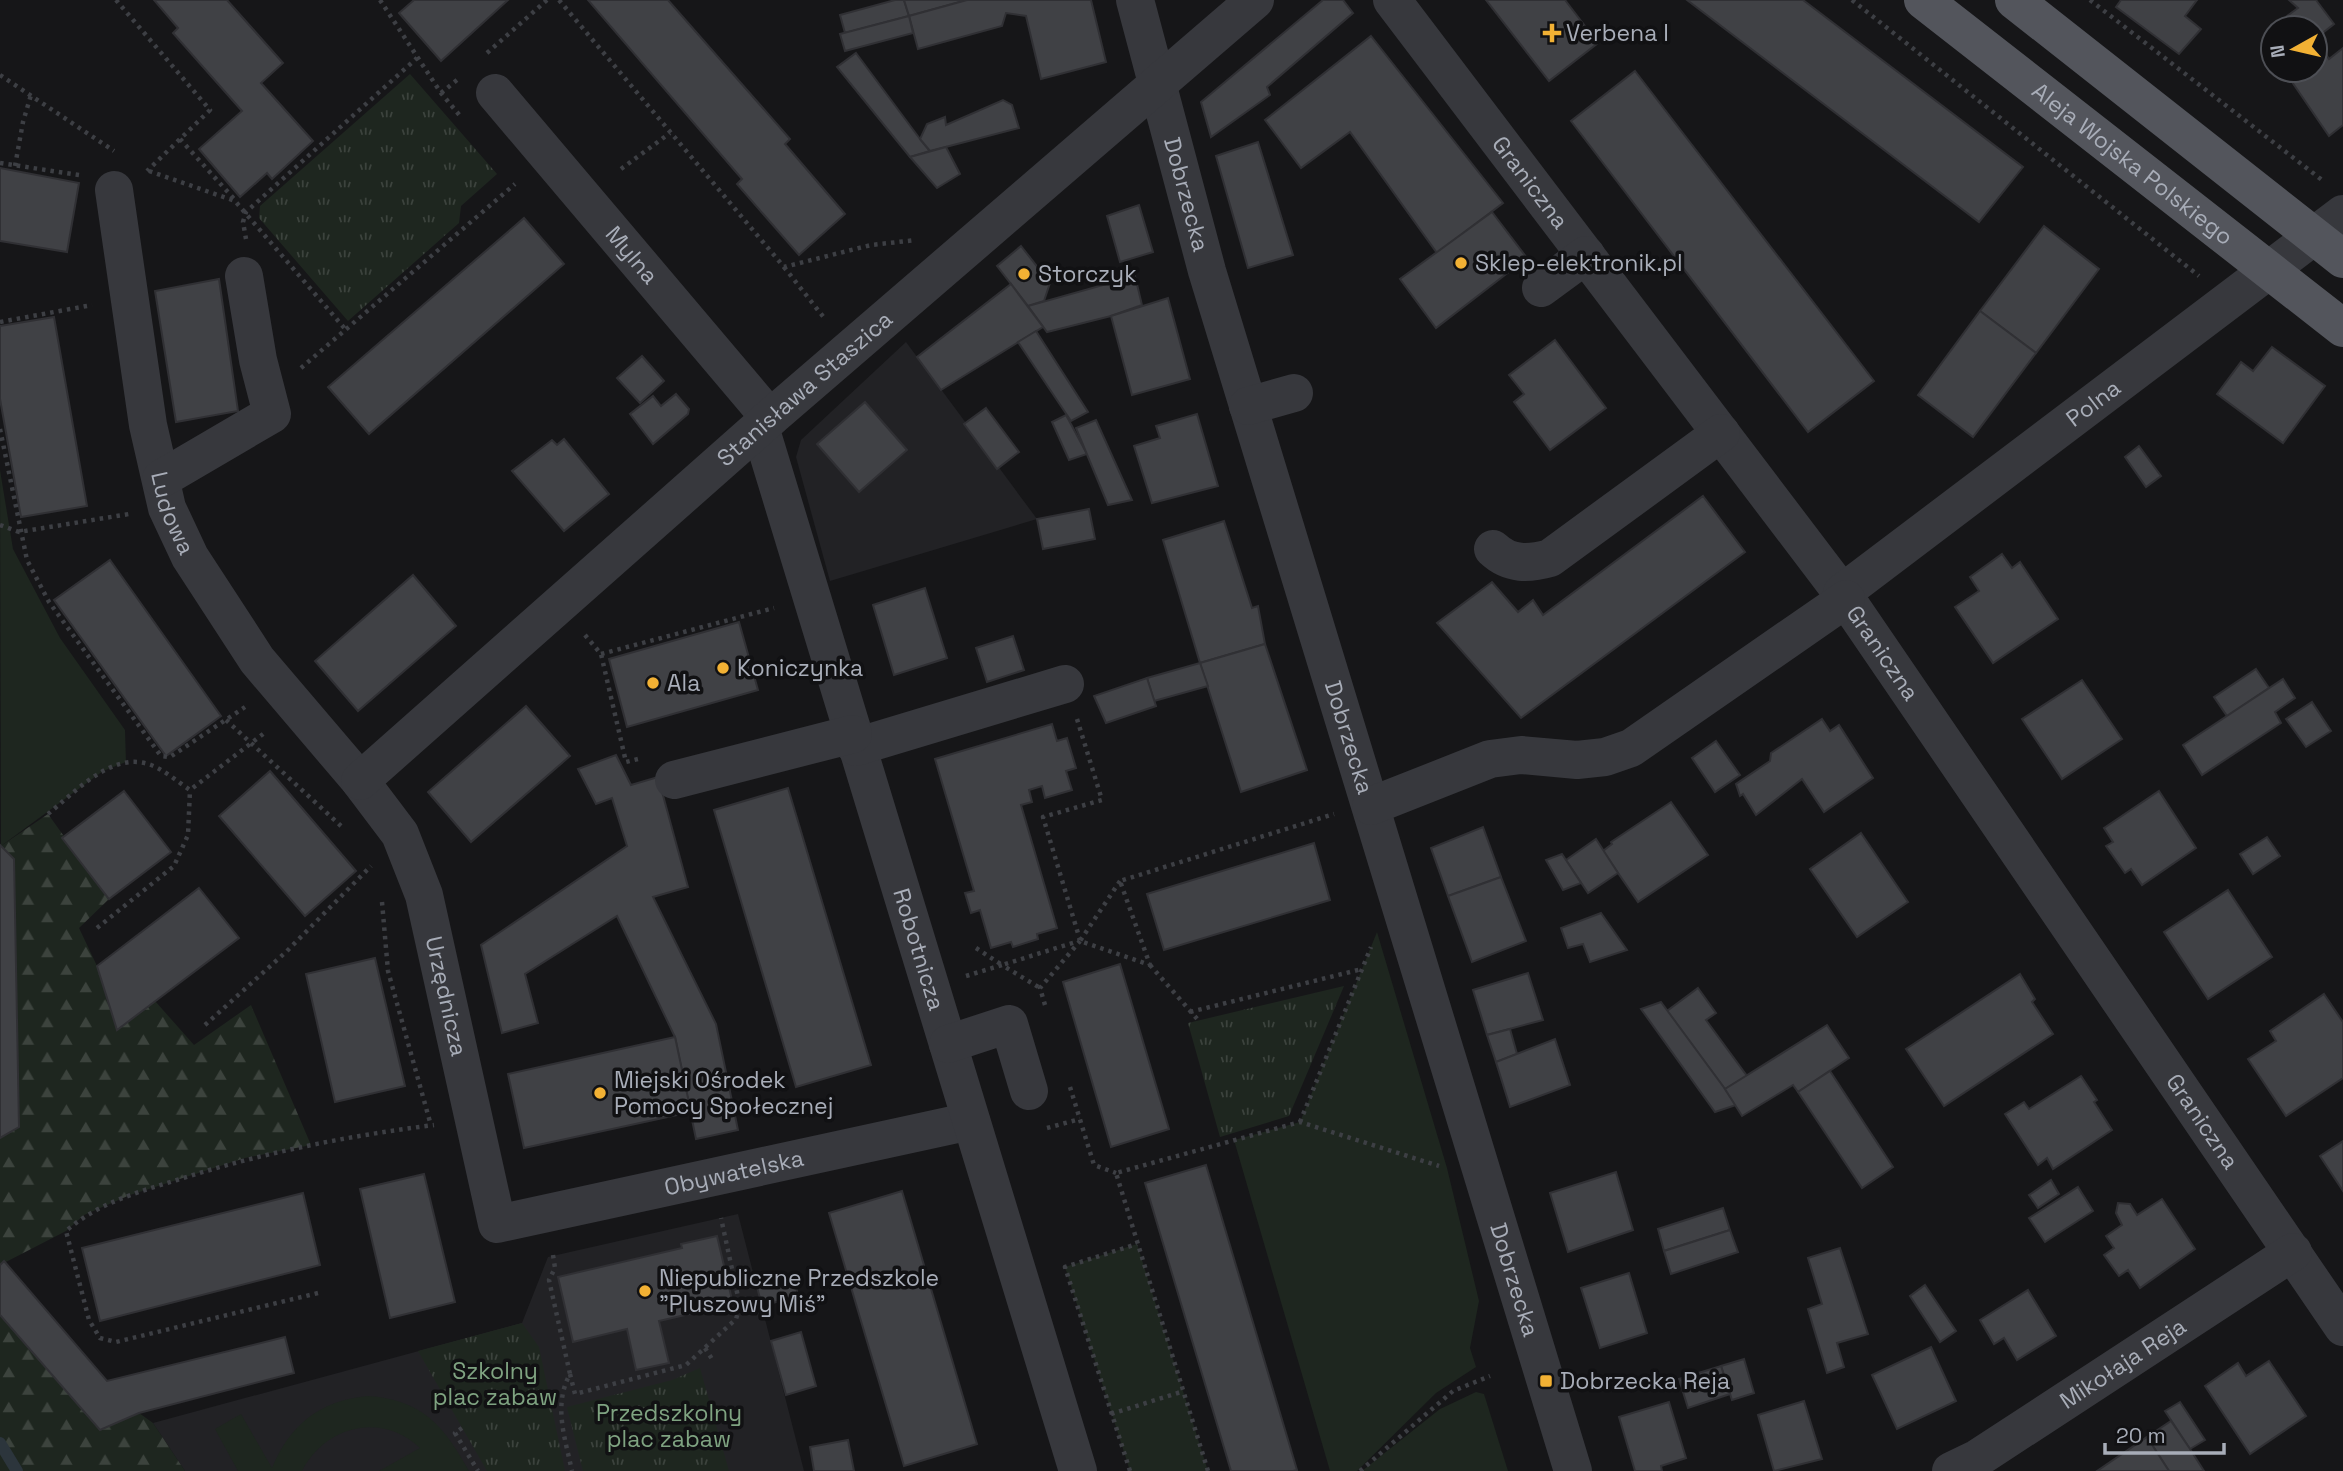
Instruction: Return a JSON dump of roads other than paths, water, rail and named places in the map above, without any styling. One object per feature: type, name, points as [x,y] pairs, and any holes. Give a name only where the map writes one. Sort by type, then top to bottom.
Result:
[{"type":"main road","name":"Aleja Wojska Polskiego","points":[[1923,0],[2343,327]]},
{"type":"main road","points":[[2014,0],[2332,224]]},
{"type":"street","name":"Dobrzecka","points":[[1135,0],[1188,205],[1248,407],[1356,809],[1573,1471]]},
{"type":"street","name":"Stanisława Staszica","points":[[360,781],[765,423],[1255,0]]},
{"type":"street","name":"Graniczna","points":[[1392,0],[1844,596],[2343,1327]]},
{"type":"street","name":"Mylna","points":[[487,76],[765,423]]},
{"type":"street","name":"Ludowa","points":[[118,172],[129,299],[148,425],[164,494],[190,557],[257,660],[360,781]]},
{"type":"street","name":"Polna","points":[[1356,809],[1490,759],[1521,755],[1577,760],[1605,757],[1631,748],[1844,596],[2332,224]]},
{"type":"street","points":[[1541,288],[1586,255]]},
{"type":"street","points":[[164,494],[272,414],[258,360],[244,276]]},
{"type":"street","points":[[1248,407],[1294,393]]},
{"type":"street","name":"Robotnicza","points":[[765,423],[855,740],[971,1121],[1071,1469]]},
{"type":"street","points":[[1493,550],[1503,558],[1531,564],[1550,558],[1721,433]]},
{"type":"street","points":[[674,780],[855,740],[1065,684]]},
{"type":"street","name":"Urzędnicza","points":[[360,781],[400,834],[424,895],[496,1224]]},
{"type":"street","points":[[948,1045],[1009,1024],[1030,1091]]},
{"type":"street","name":"Obywatelska","points":[[496,1224],[971,1121]]},
{"type":"street","name":"Mikołaja Reja","points":[[1951,1471],[1978,1458],[2293,1252]]},
{"type":"waterway","points":[[0,1443],[17,1471]]},
{"type":"place","name":"Verbena I","points":[[1552,33]]},
{"type":"place","name":"Sklep-elektronik.pl","points":[[1461,263]]},
{"type":"place","name":"Storczyk","points":[[1024,274]]},
{"type":"place","name":"Koniczynka","points":[[723,668]]},
{"type":"place","name":"Ala","points":[[653,683]]},
{"type":"place","name":"Miejski Ośrodek Pomocy Społecznej","points":[[600,1093]]},
{"type":"place","name":"Niepubliczne Przedszkole \"Pluszowy Miś\"","points":[[645,1291]]},
{"type":"place","name":"Dobrzecka Reja","points":[[1546,1381]]},
{"type":"park label","name":"Szkolny plac zabaw","points":[[495,1384]]},
{"type":"park label","name":"Przedszkolny plac zabaw","points":[[669,1426]]}]
